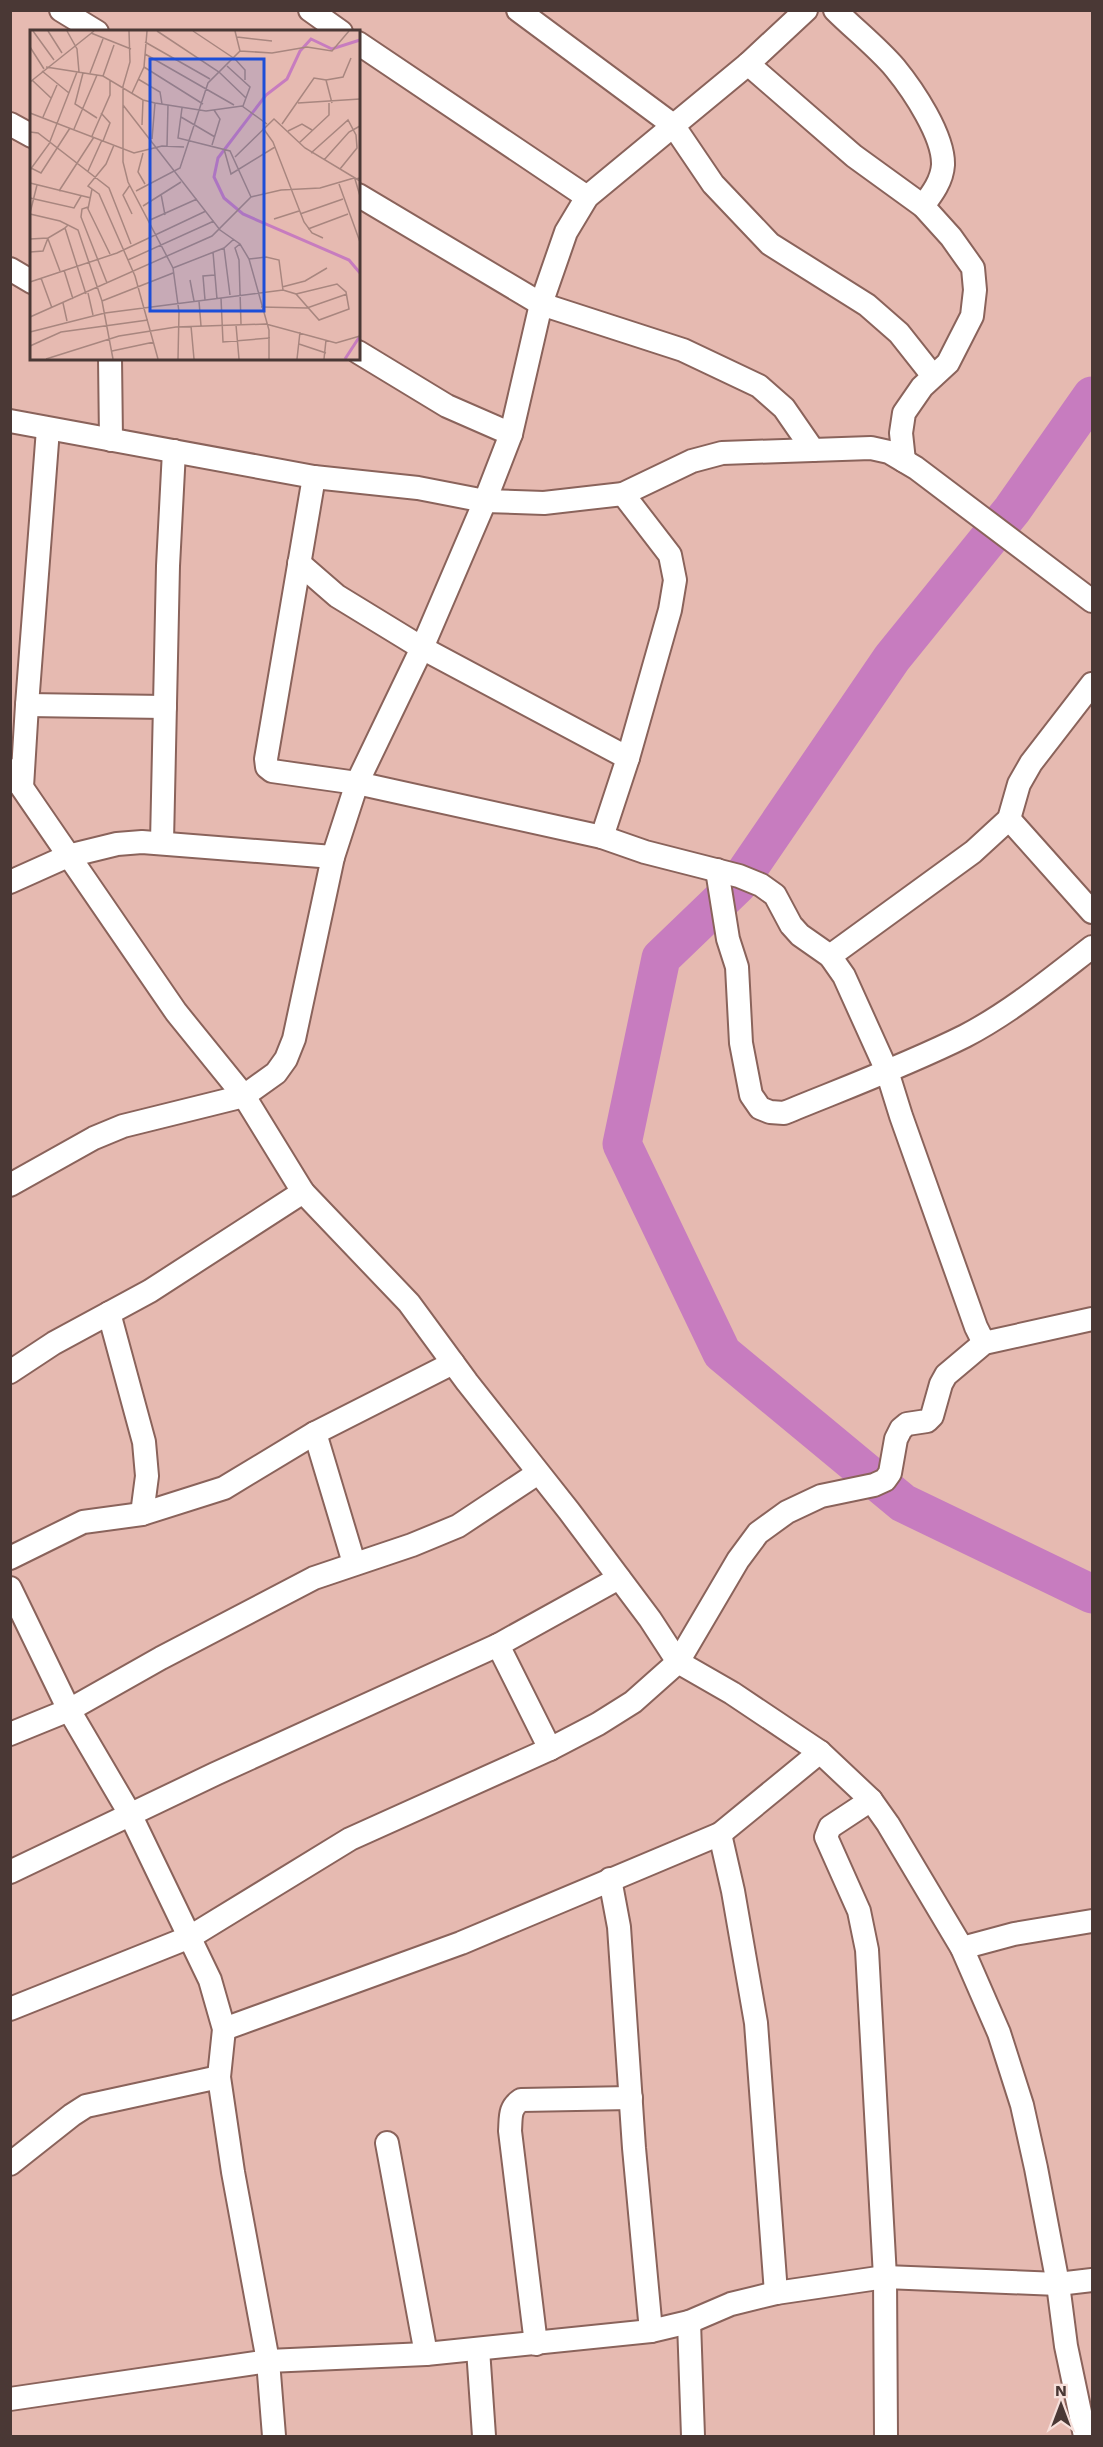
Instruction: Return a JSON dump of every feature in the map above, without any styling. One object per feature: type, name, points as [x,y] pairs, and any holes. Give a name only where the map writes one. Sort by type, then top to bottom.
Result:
[{"type":"street","points":[[61,10],[94,30]]},
{"type":"street","points":[[310,10],[338,30]]},
{"type":"street","points":[[518,10],[673,125],[713,184],[770,244],[867,305],[900,333],[933,376]]},
{"type":"street","points":[[10,1185],[94,1138],[123,1126],[244,1096],[276,1073],[286,1059],[294,1039],[333,857],[357,783],[422,648],[511,434],[541,304],[566,232],[587,196],[748,64],[806,10]]},
{"type":"street","points":[[835,10],[895,68],[924,111],[940,146],[943,166],[938,186],[923,206]]},
{"type":"street","points":[[360,44],[587,196]]},
{"type":"street","points":[[748,64],[854,156],[923,206],[951,237],[973,268],[975,290],[972,316],[948,363],[922,387],[904,413],[901,433],[904,461]]},
{"type":"street","points":[[10,124],[30,135]]},
{"type":"street","points":[[360,196],[541,304],[683,350],[759,386],[784,408],[813,450]]},
{"type":"street","points":[[10,269],[30,281]]},
{"type":"street","points":[[360,353],[447,406],[511,434]]},
{"type":"street","points":[[110,360],[111,440]]},
{"type":"street","points":[[10,421],[314,477],[418,488],[485,501],[544,503],[623,494],[692,461],[722,453],[871,448],[889,452],[904,461],[1092,601]]},
{"type":"street","points":[[48,429],[27,705],[16,779],[176,1012],[244,1096],[303,1192],[409,1303],[619,1578],[678,1662],[732,1693],[820,1752],[871,1800],[888,1824],[962,1948],[999,2033],[1022,2105],[1058,2284],[1066,2346],[1085,2407],[1085,2436]]},
{"type":"street","points":[[162,842],[168,566],[174,451]]},
{"type":"street","points":[[314,477],[266,759],[267,767],[272,771],[357,783],[602,837],[645,852],[717,870],[761,885],[775,895],[791,925],[800,935],[830,956],[844,976],[887,1071],[976,1327],[984,1343]]},
{"type":"street","points":[[602,837],[628,758],[670,610],[675,580],[670,555],[623,494]]},
{"type":"street","points":[[299,563],[337,596],[422,648],[628,758]]},
{"type":"street","points":[[830,956],[973,852],[1009,819],[1020,784],[1031,763],[1092,684]]},
{"type":"street","points":[[27,705],[165,707]]},
{"type":"street","points":[[1009,819],[1092,912]]},
{"type":"street","points":[[10,882],[68,856],[117,844],[162,842],[333,857]]},
{"type":"street","points":[[717,870],[728,939],[737,967],[741,1042],[751,1095],[760,1108],[770,1112],[784,1113],[967,1035],[1025,999],[1092,947]]},
{"type":"street","points":[[10,1372],[54,1343],[150,1291],[303,1192]]},
{"type":"street","points":[[109,1313],[144,1442],[147,1476],[142,1514]]},
{"type":"street","points":[[10,2009],[190,1937],[350,1839],[550,1749],[598,1724],[633,1702],[678,1662],[738,1560],[758,1533],[787,1512],[821,1496],[874,1485],[885,1480],[890,1473],[896,1438],[901,1429],[907,1424],[927,1421],[932,1416],[941,1384],[946,1375],[984,1343],[1092,1319]]},
{"type":"street","points":[[10,1558],[83,1522],[142,1514],[224,1488],[315,1433],[453,1363]]},
{"type":"street","points":[[315,1433],[354,1563]]},
{"type":"street","points":[[10,1734],[69,1710],[161,1658],[314,1578],[412,1545],[458,1526],[538,1473]]},
{"type":"street","points":[[10,1872],[130,1814],[498,1646],[619,1578]]},
{"type":"street","points":[[10,1588],[69,1710],[130,1814],[210,1980],[224,2029],[219,2077],[238,2204],[268,2361],[274,2436]]},
{"type":"street","points":[[498,1646],[550,1749]]},
{"type":"street","points":[[224,2029],[461,1943],[720,1834],[820,1752]]},
{"type":"street","points":[[871,1800],[830,1827],[826,1837],[859,1911],[867,1950],[885,2277],[886,2436]]},
{"type":"street","points":[[720,1834],[756,2023],[776,2293]]},
{"type":"street","points":[[610,1879],[619,1927],[651,2331]]},
{"type":"street","points":[[962,1948],[1014,1934],[1092,1921]]},
{"type":"street","points":[[10,2164],[86,2106],[219,2077]]},
{"type":"street","points":[[536,2344],[510,2131],[511,2112],[514,2105],[521,2100],[631,2098]]},
{"type":"street","points":[[387,2143],[426,2354]]},
{"type":"street","points":[[10,2399],[268,2361],[426,2354],[651,2331],[689,2322],[731,2304],[776,2293],[885,2277],[1058,2284],[1092,2280]]},
{"type":"street","points":[[689,2322],[693,2436]]},
{"type":"street","points":[[478,2349],[484,2436]]},
{"type":"waterway","points":[[1092,396],[1012,510],[892,658],[737,885],[661,958],[622,1144],[722,1353],[903,1503],[1092,1594]]}]
